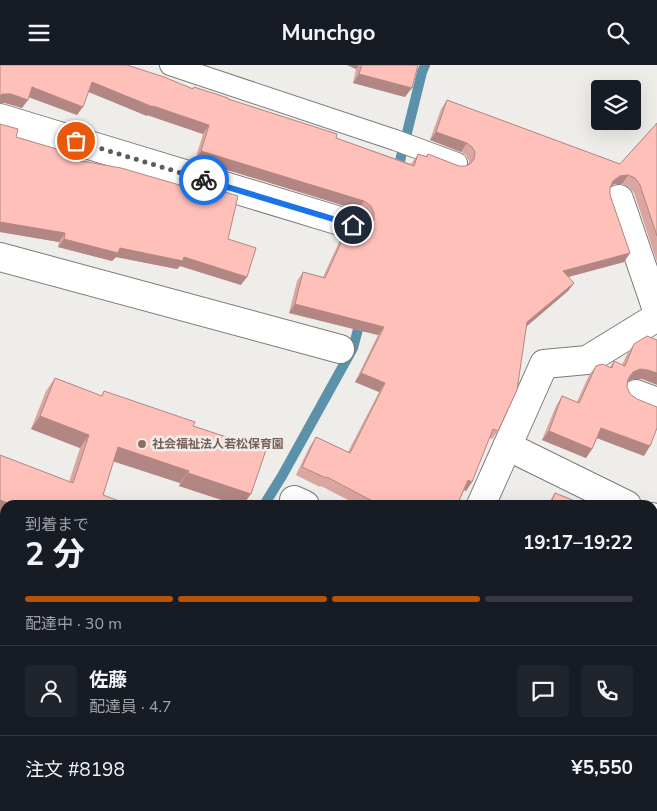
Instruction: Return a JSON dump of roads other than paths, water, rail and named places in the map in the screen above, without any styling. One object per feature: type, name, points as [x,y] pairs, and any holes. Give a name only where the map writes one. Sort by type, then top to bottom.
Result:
[{"type":"street","points":[[0,118],[353,225]]},
{"type":"street","points":[[619,199],[657,310]]},
{"type":"street","points":[[0,257],[340,349]]},
{"type":"street","points":[[483,500],[544,364],[587,360],[657,317]]},
{"type":"street","points":[[507,446],[618,500]]},
{"type":"lane","points":[[170,65],[457,163]]},
{"type":"waterway","points":[[397,173],[425,65]]},
{"type":"waterway","points":[[267,500],[353,348],[361,318]]},
{"type":"place","name":"社会福祉法人若松保育園","points":[[142,444]]}]
